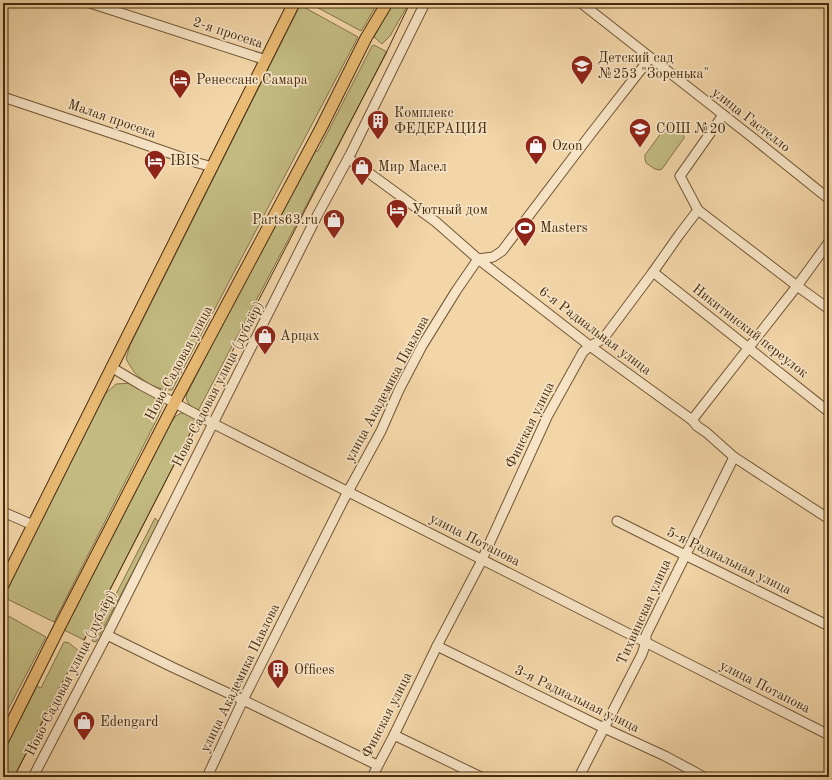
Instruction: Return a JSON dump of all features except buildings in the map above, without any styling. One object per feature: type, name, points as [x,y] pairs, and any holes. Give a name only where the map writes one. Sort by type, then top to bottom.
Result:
[{"type":"main road","points":[[3,585],[294,3]]},
{"type":"main road","name":"Ново-Садовая улица","points":[[3,740],[62,621],[175,402],[317,135],[366,38],[387,4]]},
{"type":"street","name":"2-я просека","points":[[90,3],[266,60]]},
{"type":"street","name":"Ново-Садовая улица (дублёр)","points":[[33,777],[107,635],[348,159],[425,3]]},
{"type":"street","name":"улица Гастелло","points":[[581,3],[829,199]]},
{"type":"street","points":[[590,10],[596,3]]},
{"type":"street","points":[[478,259],[493,257],[502,251],[650,58]]},
{"type":"street","name":"Малая просека","points":[[3,97],[212,167]]},
{"type":"street","points":[[723,115],[680,176],[698,210],[829,309]]},
{"type":"street","name":"6-я Радиальная улица","points":[[348,159],[436,222],[478,259],[590,346],[692,420],[734,457],[829,519]]},
{"type":"street","name":"Финская улица","points":[[372,777],[482,559],[548,415],[583,352],[590,346],[603,339],[698,210]]},
{"type":"street","points":[[692,420],[797,286],[829,242]]},
{"type":"street","name":"улица Академика Павлова","points":[[207,777],[243,700],[348,492],[381,431],[399,390],[422,346],[478,259]]},
{"type":"street","name":"Никитинский переулок","points":[[653,272],[829,412]]},
{"type":"street","name":"улица Потапова","points":[[111,367],[213,423],[829,735]]},
{"type":"street","name":"Тихвинская улица","points":[[579,777],[642,654],[646,642],[646,635],[734,457]]},
{"type":"street","points":[[3,512],[33,525]]},
{"type":"street","name":"5-я Радиальная улица","points":[[617,521],[829,626]]},
{"type":"street","points":[[107,635],[377,765]]},
{"type":"street","name":"3-я Радиальная улица","points":[[437,646],[604,728],[665,756],[704,777]]},
{"type":"street","points":[[394,735],[481,777]]},
{"type":"shaded area","points":[[309,3],[378,3],[361,31]]},
{"type":"shaded area","points":[[392,3],[409,3],[390,36],[382,44],[374,37]]},
{"type":"shaded area","points":[[300,5],[358,37],[172,390],[162,389],[142,380],[135,373],[126,359],[130,345]]},
{"type":"shaded area","points":[[374,45],[387,52],[198,410],[188,403],[186,396],[241,286],[314,151],[318,151],[372,46]]},
{"type":"shaded area","points":[[670,124],[675,126],[683,133],[684,138],[662,169],[655,169],[646,163],[645,155],[667,125]]},
{"type":"shaded area","points":[[133,383],[159,394],[164,403],[54,622],[3,597],[105,394],[116,384]]},
{"type":"shaded area","points":[[181,413],[198,418],[84,640],[64,630],[171,422]]},
{"type":"shaded area","points":[[155,518],[159,522],[96,642],[92,641]]},
{"type":"shaded area","points":[[3,613],[46,637],[3,719]]},
{"type":"shaded area","points":[[64,642],[69,643],[79,651],[14,777],[3,777],[3,752],[37,686],[41,688]]},
{"type":"tram line","points":[[14,777],[388,49],[410,3]]},
{"type":"place","name":"Детский сад №253 \"Зоренька\"","points":[[582,86]]},
{"type":"place","name":"Ренессанс Самара","points":[[180,100]]},
{"type":"place","name":"Комплекс ФЕДЕРАЦИЯ","points":[[378,140]]},
{"type":"place","name":"СОШ №20","points":[[640,148]]},
{"type":"place","name":"Ozon","points":[[536,166]]},
{"type":"place","name":"IBIS","points":[[155,180]]},
{"type":"place","name":"Мир Масел","points":[[362,186]]},
{"type":"place","name":"Уютный дом","points":[[397,230]]},
{"type":"place","name":"Parts63.ru","points":[[334,240]]},
{"type":"place","name":"Masters","points":[[525,248]]},
{"type":"place","name":"Арцах","points":[[265,356]]},
{"type":"place","name":"Offices","points":[[278,690]]},
{"type":"place","name":"Edengard","points":[[84,742]]}]
